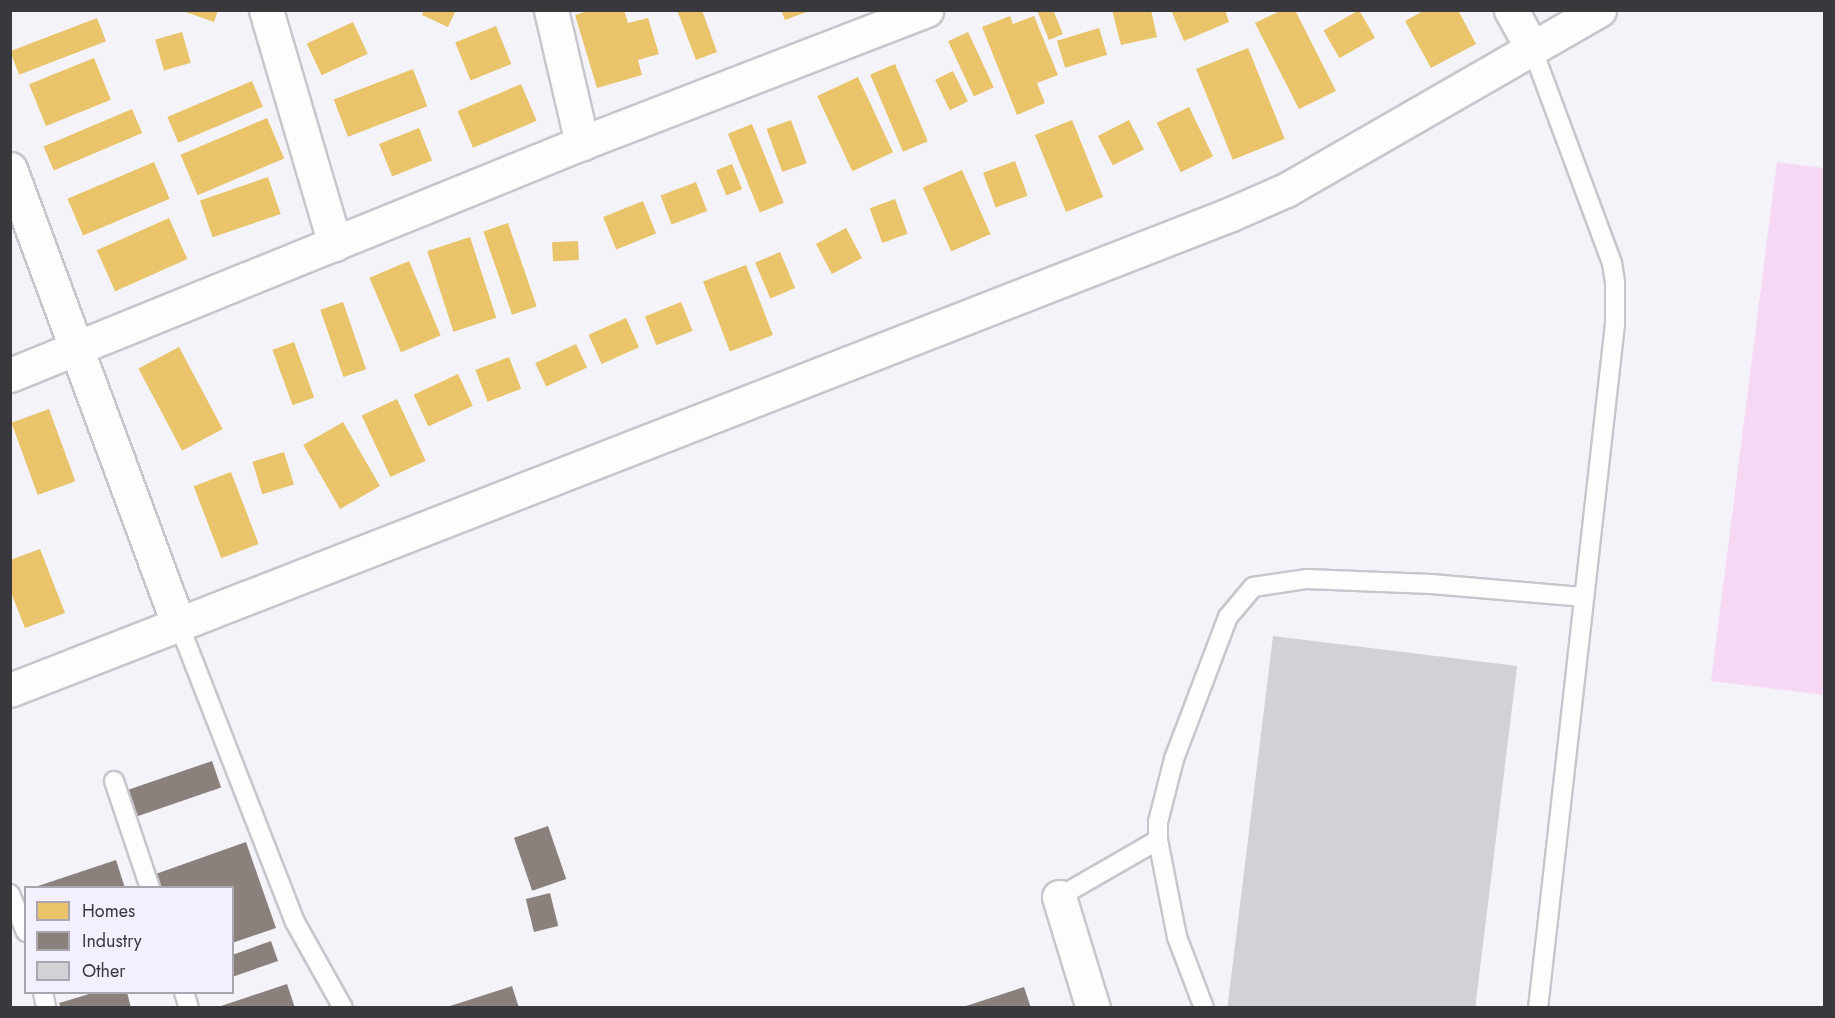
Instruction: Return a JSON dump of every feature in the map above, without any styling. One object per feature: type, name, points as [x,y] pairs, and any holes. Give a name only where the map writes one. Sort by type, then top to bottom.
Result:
[{"type":"street","points":[[266,10],[335,244]]},
{"type":"street","points":[[551,10],[582,143]]},
{"type":"street","points":[[10,375],[582,143],[926,10]]},
{"type":"street","points":[[1511,10],[1532,48]]},
{"type":"street","points":[[10,690],[178,622],[1231,214],[1286,190],[1599,10]]},
{"type":"street","points":[[10,169],[178,622]]},
{"type":"street","points":[[1059,897],[1093,1008]]},
{"type":"lane","points":[[1532,48],[1612,263],[1615,282],[1615,324],[1538,1008]]},
{"type":"lane","points":[[1204,1008],[1177,937],[1158,840],[1158,822],[1179,748],[1228,617],[1253,587],[1307,579],[1431,584],[1584,597]]},
{"type":"lane","points":[[178,622],[295,922],[343,1008]]},
{"type":"lane","points":[[114,781],[149,886]]},
{"type":"lane","points":[[1059,897],[1158,840]]},
{"type":"lane","points":[[10,894],[24,927]]},
{"type":"shaded area","points":[[1777,162],[1824,168],[1824,695],[1711,681]]},
{"type":"building: Homes","points":[[180,10],[218,10],[214,22]]},
{"type":"building: Homes","points":[[424,10],[456,10],[448,27],[422,15]]},
{"type":"building: Homes","points":[[591,10],[624,10],[628,23],[648,18],[659,54],[638,60],[642,75],[597,88],[575,15]]},
{"type":"building: Homes","points":[[677,10],[702,10],[717,52],[696,60]]},
{"type":"building: Homes","points":[[781,10],[809,10],[809,11],[785,20]]},
{"type":"building: Homes","points":[[1037,10],[1053,10],[1063,34],[1049,40]]},
{"type":"building: Homes","points":[[1112,10],[1151,10],[1157,37],[1121,45]]},
{"type":"building: Homes","points":[[1171,10],[1225,10],[1229,22],[1184,41]]},
{"type":"building: Homes","points":[[1282,10],[1295,10],[1336,91],[1299,109],[1255,23]]},
{"type":"building: Homes","points":[[1359,10],[1375,38],[1339,58],[1323,30]]},
{"type":"building: Homes","points":[[1425,10],[1458,10],[1476,44],[1431,68],[1405,21]]},
{"type":"building: Homes","points":[[1010,16],[1013,24],[1034,16],[1058,75],[1037,83],[1045,103],[1017,115],[982,27]]},
{"type":"building: Homes","points":[[97,18],[106,41],[19,75],[10,51]]},
{"type":"building: Homes","points":[[353,22],[368,54],[322,75],[307,44]]},
{"type":"building: Homes","points":[[496,26],[511,64],[471,80],[455,42]]},
{"type":"building: Homes","points":[[1099,28],[1107,55],[1065,68],[1057,41]]},
{"type":"building: Homes","points":[[182,32],[191,63],[164,70],[155,40]]},
{"type":"building: Homes","points":[[968,32],[994,87],[974,97],[948,41]]},
{"type":"building: Homes","points":[[1248,48],[1285,139],[1233,160],[1196,69]]},
{"type":"building: Homes","points":[[94,58],[111,100],[46,126],[29,84]]},
{"type":"building: Homes","points":[[895,64],[928,141],[903,152],[870,75]]},
{"type":"building: Homes","points":[[413,69],[427,106],[348,137],[334,99]]},
{"type":"building: Homes","points":[[953,71],[968,102],[950,110],[935,80]]},
{"type":"building: Homes","points":[[858,77],[893,152],[852,171],[817,96]]},
{"type":"building: Homes","points":[[252,81],[263,107],[178,143],[167,117]]},
{"type":"building: Homes","points":[[521,84],[537,121],[473,148],[457,111]]},
{"type":"building: Homes","points":[[1189,107],[1213,156],[1181,172],[1157,123]]},
{"type":"building: Homes","points":[[132,109],[142,133],[54,170],[44,147]]},
{"type":"building: Homes","points":[[267,118],[284,159],[198,195],[180,155]]},
{"type":"building: Homes","points":[[791,120],[807,163],[782,172],[767,129]]},
{"type":"building: Homes","points":[[1072,120],[1103,197],[1066,212],[1035,135]]},
{"type":"building: Homes","points":[[1129,120],[1144,149],[1113,165],[1098,136]]},
{"type":"building: Homes","points":[[752,124],[784,203],[760,213],[728,134]]},
{"type":"building: Homes","points":[[419,128],[432,160],[392,177],[379,144]]},
{"type":"building: Homes","points":[[1015,161],[1028,196],[996,207],[983,173]]},
{"type":"building: Homes","points":[[154,162],[170,199],[83,236],[67,199]]},
{"type":"building: Homes","points":[[732,164],[742,189],[726,195],[716,170]]},
{"type":"building: Homes","points":[[962,170],[990,234],[951,251],[923,187]]},
{"type":"building: Homes","points":[[268,177],[281,214],[213,237],[200,200]]},
{"type":"building: Homes","points":[[696,182],[707,211],[672,225],[661,196]]},
{"type":"building: Homes","points":[[895,199],[908,234],[882,243],[870,208]]},
{"type":"building: Homes","points":[[643,201],[656,233],[616,250],[603,217]]},
{"type":"building: Homes","points":[[169,218],[187,259],[115,291],[97,250]]},
{"type":"building: Homes","points":[[508,223],[537,306],[512,315],[483,231]]},
{"type":"building: Homes","points":[[846,228],[862,258],[832,274],[816,244]]},
{"type":"building: Homes","points":[[470,237],[496,318],[453,332],[427,251]]},
{"type":"building: Homes","points":[[578,241],[579,260],[553,261],[552,242]]},
{"type":"building: Homes","points":[[780,252],[795,288],[770,298],[755,263]]},
{"type":"building: Homes","points":[[409,261],[441,336],[401,352],[369,278]]},
{"type":"building: Homes","points":[[746,265],[773,335],[730,352],[703,281]]},
{"type":"building: Homes","points":[[343,302],[366,369],[343,377],[320,310]]},
{"type":"building: Homes","points":[[681,302],[693,331],[656,345],[645,317]]},
{"type":"building: Homes","points":[[626,318],[639,347],[602,364],[589,335]]},
{"type":"building: Homes","points":[[294,342],[314,397],[293,405],[272,350]]},
{"type":"building: Homes","points":[[576,344],[587,368],[546,387],[535,363]]},
{"type":"building: Homes","points":[[179,347],[223,429],[182,451],[138,369]]},
{"type":"building: Homes","points":[[509,357],[521,389],[488,402],[475,370]]},
{"type":"building: Homes","points":[[458,374],[473,406],[428,426],[414,395]]},
{"type":"building: Homes","points":[[397,399],[426,461],[390,477],[362,415]]},
{"type":"building: Homes","points":[[49,409],[75,481],[38,495],[11,423]]},
{"type":"building: Homes","points":[[343,422],[380,486],[340,509],[303,445]]},
{"type":"building: Homes","points":[[284,452],[294,485],[262,494],[252,462]]},
{"type":"building: Homes","points":[[231,472],[259,544],[221,558],[194,486]]},
{"type":"building: Homes","points":[[40,549],[65,613],[25,628],[10,590],[10,560]]},
{"type":"building: Industry","points":[[212,761],[221,787],[136,817],[127,790]]},
{"type":"building: Industry","points":[[548,826],[566,879],[532,891],[514,838]]},
{"type":"building: Industry","points":[[246,842],[276,928],[234,942],[234,886],[153,886],[150,876]]},
{"type":"building: Industry","points":[[116,860],[124,886],[38,886]]},
{"type":"building: Industry","points":[[550,893],[558,926],[534,932],[526,899]]},
{"type":"building: Industry","points":[[271,941],[278,961],[234,976],[234,954]]},
{"type":"building: Industry","points":[[287,984],[295,1008],[218,1008],[218,1007]]},
{"type":"building: Industry","points":[[512,986],[519,1008],[447,1008],[447,1007]]},
{"type":"building: Industry","points":[[1024,987],[1031,1008],[963,1008],[963,1007]]},
{"type":"building: Industry","points":[[89,994],[128,994],[131,1008],[61,1008],[59,1003]]},
{"type":"building: Other","points":[[1273,636],[1517,666],[1475,1008],[1227,1008]]}]
